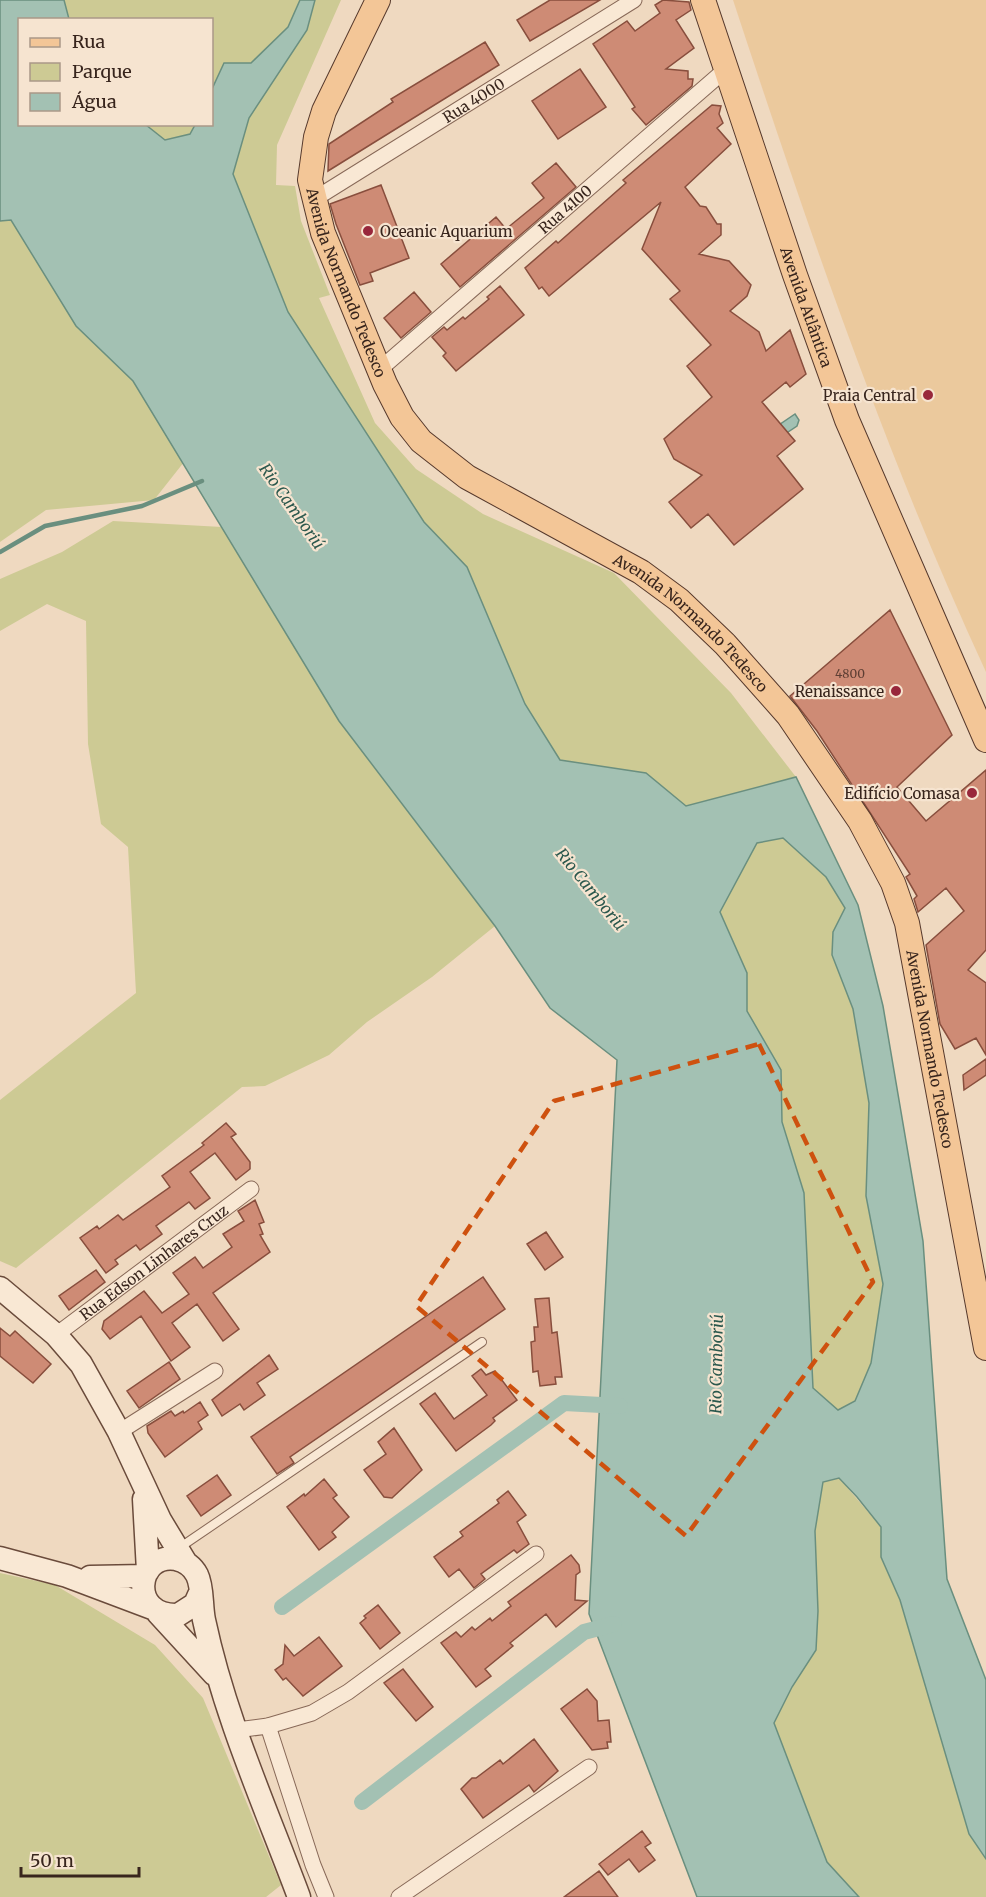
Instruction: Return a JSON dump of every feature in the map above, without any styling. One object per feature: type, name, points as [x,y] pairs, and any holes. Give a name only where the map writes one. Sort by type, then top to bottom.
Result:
[{"type":"main road","name":"Avenida Normando Tedesco","points":[[378,0],[338,81],[316,137],[310,180],[313,200],[323,233],[379,370],[407,424],[436,454],[488,489],[641,572],[695,614],[764,685],[860,821],[893,883],[907,923],[983,1318],[986,1348]]},
{"type":"main road","name":"Avenida Atlântica","points":[[703,0],[724,70],[848,420],[986,740]]},
{"type":"main road","points":[[0,1288],[56,1335],[81,1364],[119,1432],[142,1483],[182,1556],[198,1577],[199,1595],[208,1639],[221,1683],[299,1897]]},
{"type":"main road","points":[[142,1483],[146,1574],[143,1593],[155,1610],[221,1683]]},
{"type":"main road","points":[[67,1576],[146,1574],[161,1560],[178,1559],[182,1556]]},
{"type":"main road","points":[[0,1558],[67,1576],[155,1610],[178,1615],[195,1604],[199,1595]]},
{"type":"street","name":"Rua 4000","points":[[313,200],[634,0]]},
{"type":"street","name":"Rua 4100","points":[[379,370],[724,70]]},
{"type":"street","name":"Rua Edson Linhares Cruz","points":[[56,1335],[251,1189]]},
{"type":"street","points":[[119,1432],[215,1371]]},
{"type":"street","points":[[237,1730],[268,1726],[312,1713],[348,1692],[536,1554]]},
{"type":"street","points":[[268,1726],[313,1865],[326,1897]]},
{"type":"street","points":[[399,1897],[589,1767]]},
{"type":"lane","points":[[182,1556],[482,1342]]},
{"type":"highlighted area","points":[[759,1044],[873,1282],[686,1536],[416,1306],[554,1101]]},
{"type":"green space","points":[[64,0],[300,0],[288,27],[251,63],[224,63],[213,87],[213,18],[69,18]]},
{"type":"green space","points":[[315,0],[341,0],[277,145],[276,185],[295,186],[301,221],[330,295],[319,298],[375,423],[416,469],[483,514],[614,573],[731,693],[796,777],[686,806],[646,773],[560,760],[525,704],[467,567],[424,522],[288,312],[233,174],[249,118],[307,30]]},
{"type":"green space","points":[[147,126],[194,126],[190,134],[165,140]]},
{"type":"green space","points":[[11,220],[76,326],[133,381],[184,462],[154,500],[46,510],[0,542],[0,221]]},
{"type":"green space","points":[[113,521],[222,527],[339,721],[495,926],[432,977],[367,1022],[329,1055],[265,1086],[242,1087],[16,1268],[0,1261],[0,1100],[136,993],[128,847],[101,824],[88,744],[86,621],[47,604],[0,631],[0,579],[62,552]]},
{"type":"green space","points":[[783,838],[826,877],[845,908],[833,932],[832,955],[853,1009],[869,1103],[866,1196],[883,1284],[871,1363],[855,1401],[838,1410],[813,1389],[804,1193],[782,1122],[781,1070],[747,1011],[747,973],[720,912],[757,843]]},
{"type":"green space","points":[[839,1478],[881,1527],[881,1558],[900,1600],[969,1834],[986,1859],[986,1897],[859,1897],[827,1862],[774,1723],[792,1687],[818,1611],[815,1531],[823,1481]]},
{"type":"green space","points":[[0,1573],[55,1585],[155,1645],[203,1698],[281,1885],[266,1897],[0,1897]]},
{"type":"sand","name":"Praia Central","points":[[733,0],[986,0],[986,672],[949,590],[881,424],[819,255]]},
{"type":"water","name":"Rio Camboriú","points":[[0,0],[64,0],[69,18],[18,18],[18,126],[147,126],[165,140],[190,134],[194,126],[213,126],[213,87],[224,63],[251,63],[288,27],[300,0],[315,0],[307,30],[249,118],[233,174],[288,312],[424,522],[467,567],[525,704],[560,760],[646,773],[686,806],[796,777],[858,905],[883,1006],[923,1241],[947,1579],[986,1680],[986,1859],[969,1834],[900,1600],[881,1557],[881,1527],[839,1478],[823,1482],[815,1531],[818,1611],[816,1650],[792,1687],[774,1723],[827,1862],[859,1897],[697,1897],[589,1614],[617,1060],[550,1008],[495,926],[339,721],[133,381],[76,326],[11,220],[0,221]],"holes":[[[783,838],[826,877],[845,908],[833,932],[832,955],[853,1009],[869,1103],[866,1196],[883,1284],[871,1363],[855,1401],[838,1410],[813,1388],[804,1193],[782,1122],[781,1070],[747,1011],[747,973],[720,912],[757,843]]]},
{"type":"water","points":[[795,414],[799,420],[797,426],[782,436],[776,427]]},
{"type":"building","points":[[550,0],[600,0],[530,41],[517,20]]},
{"type":"building","points":[[663,0],[689,2],[691,10],[676,20],[694,48],[666,69],[688,71],[688,79],[693,79],[692,86],[646,125],[632,109],[635,107],[593,44],[627,21],[635,31],[660,13],[655,5]]},
{"type":"building","points":[[485,42],[499,65],[328,171],[329,144],[393,102],[391,99]]},
{"type":"building","points":[[580,69],[606,107],[558,139],[532,101]]},
{"type":"building","points":[[712,105],[721,106],[719,114],[723,123],[717,128],[731,144],[685,187],[700,206],[706,207],[717,224],[721,224],[721,235],[699,254],[729,261],[751,285],[747,296],[730,311],[759,332],[766,351],[790,330],[806,374],[790,387],[786,382],[762,402],[795,441],[777,456],[803,489],[734,545],[708,514],[691,528],[669,502],[702,475],[674,459],[664,439],[712,397],[687,366],[711,345],[670,299],[680,291],[642,249],[661,202],[549,296],[542,287],[539,289],[525,268],[556,241],[558,243],[626,183],[623,180]]},
{"type":"building","points":[[556,163],[576,187],[460,287],[441,264],[496,217],[506,229],[544,198],[532,183]]},
{"type":"building","name":"Oceanic Aquarium","points":[[381,185],[409,258],[370,273],[373,281],[360,285],[330,204]]},
{"type":"building","points":[[500,286],[524,315],[456,371],[443,356],[446,353],[432,337],[444,327],[447,330],[463,317],[465,319],[489,299],[487,297]]},
{"type":"building","points":[[414,292],[431,312],[401,338],[384,318]]},
{"type":"building","points":[[890,610],[952,735],[897,787],[926,821],[986,770],[986,950],[968,970],[986,983],[986,1055],[976,1038],[955,1049],[940,1024],[926,945],[964,911],[946,888],[918,912],[914,899],[917,896],[906,877],[910,874],[817,731],[790,696]]},
{"type":"building","points":[[986,1059],[986,1075],[964,1090],[963,1075]]},
{"type":"building","points":[[226,1123],[236,1134],[231,1137],[250,1162],[250,1169],[236,1180],[215,1153],[190,1172],[210,1198],[195,1209],[189,1202],[156,1226],[162,1234],[140,1250],[136,1245],[115,1260],[118,1264],[106,1273],[80,1238],[97,1226],[99,1229],[118,1215],[123,1220],[170,1187],[162,1176],[204,1145],[202,1143]]},
{"type":"building","points":[[255,1200],[264,1222],[259,1224],[263,1234],[260,1235],[270,1252],[213,1293],[239,1329],[223,1341],[197,1304],[172,1323],[190,1347],[171,1361],[141,1316],[110,1339],[102,1329],[104,1321],[144,1291],[162,1313],[189,1294],[173,1273],[195,1257],[203,1268],[232,1247],[223,1234],[244,1221],[238,1211]]},
{"type":"building","points":[[546,1232],[563,1257],[545,1270],[527,1244]]},
{"type":"building","points":[[96,1270],[105,1282],[69,1310],[59,1296]]},
{"type":"building","points":[[483,1277],[505,1309],[290,1457],[294,1463],[277,1474],[251,1437]]},
{"type":"building","points":[[549,1298],[552,1333],[557,1332],[562,1377],[555,1377],[556,1384],[540,1386],[538,1371],[533,1372],[531,1342],[535,1341],[534,1327],[538,1327],[535,1299]]},
{"type":"building","points":[[0,1328],[10,1336],[15,1331],[51,1364],[33,1383],[0,1356]]},
{"type":"building","points":[[269,1355],[278,1369],[257,1383],[265,1395],[244,1410],[240,1404],[222,1416],[212,1400]]},
{"type":"building","points":[[169,1362],[180,1379],[139,1408],[127,1391]]},
{"type":"building","points":[[481,1369],[486,1375],[495,1371],[517,1400],[493,1418],[495,1421],[491,1425],[456,1451],[420,1404],[435,1393],[454,1419],[487,1395],[472,1376]]},
{"type":"building","points":[[200,1402],[208,1415],[198,1422],[202,1429],[165,1457],[148,1433],[147,1426],[171,1411],[175,1416]]},
{"type":"building","points":[[394,1428],[422,1470],[392,1498],[384,1497],[364,1470],[386,1454],[378,1442]]},
{"type":"building","points":[[217,1475],[231,1495],[201,1516],[187,1496]]},
{"type":"building","points":[[324,1479],[337,1495],[333,1498],[349,1517],[332,1532],[336,1537],[319,1550],[287,1507],[304,1494],[305,1496]]},
{"type":"building","points":[[508,1491],[526,1515],[517,1522],[529,1544],[517,1553],[514,1550],[481,1574],[485,1579],[474,1588],[459,1569],[449,1577],[434,1557],[463,1536],[460,1532],[499,1503],[497,1500]]},
{"type":"building","points":[[571,1555],[579,1565],[580,1572],[576,1575],[575,1600],[587,1601],[556,1627],[546,1614],[510,1643],[513,1646],[485,1669],[491,1676],[476,1687],[441,1643],[456,1632],[461,1637],[472,1627],[475,1630],[490,1618],[492,1621],[511,1606],[508,1602]]},
{"type":"building","points":[[378,1605],[400,1633],[380,1649],[360,1623],[366,1618],[364,1616]]},
{"type":"building","points":[[319,1637],[342,1666],[303,1696],[286,1678],[283,1680],[275,1670],[283,1664],[285,1645],[294,1656]]},
{"type":"building","points":[[403,1669],[433,1707],[416,1721],[384,1683]]},
{"type":"building","points":[[587,1689],[597,1701],[598,1721],[609,1720],[611,1742],[607,1742],[608,1748],[592,1750],[561,1709]]},
{"type":"building","points":[[534,1739],[558,1771],[534,1792],[529,1785],[483,1818],[461,1789],[472,1778],[476,1778],[500,1760],[503,1764]]},
{"type":"building","points":[[642,1831],[651,1843],[645,1847],[655,1860],[639,1872],[629,1859],[608,1875],[599,1864]]},
{"type":"building","points":[[599,1871],[618,1897],[564,1897]]},
{"type":"waterway","points":[[0,552],[45,526],[142,506],[202,481]]},
{"type":"waterway","points":[[282,1607],[564,1403],[620,1406]]},
{"type":"waterway","points":[[362,1802],[584,1632],[614,1624]]},
{"type":"place","name":"Oceanic Aquarium","points":[[368,231]]},
{"type":"place","name":"Praia Central","points":[[928,395]]},
{"type":"place","name":"Renaissance","points":[[896,691]]},
{"type":"place","name":"Edifício Comasa","points":[[972,793]]}]
